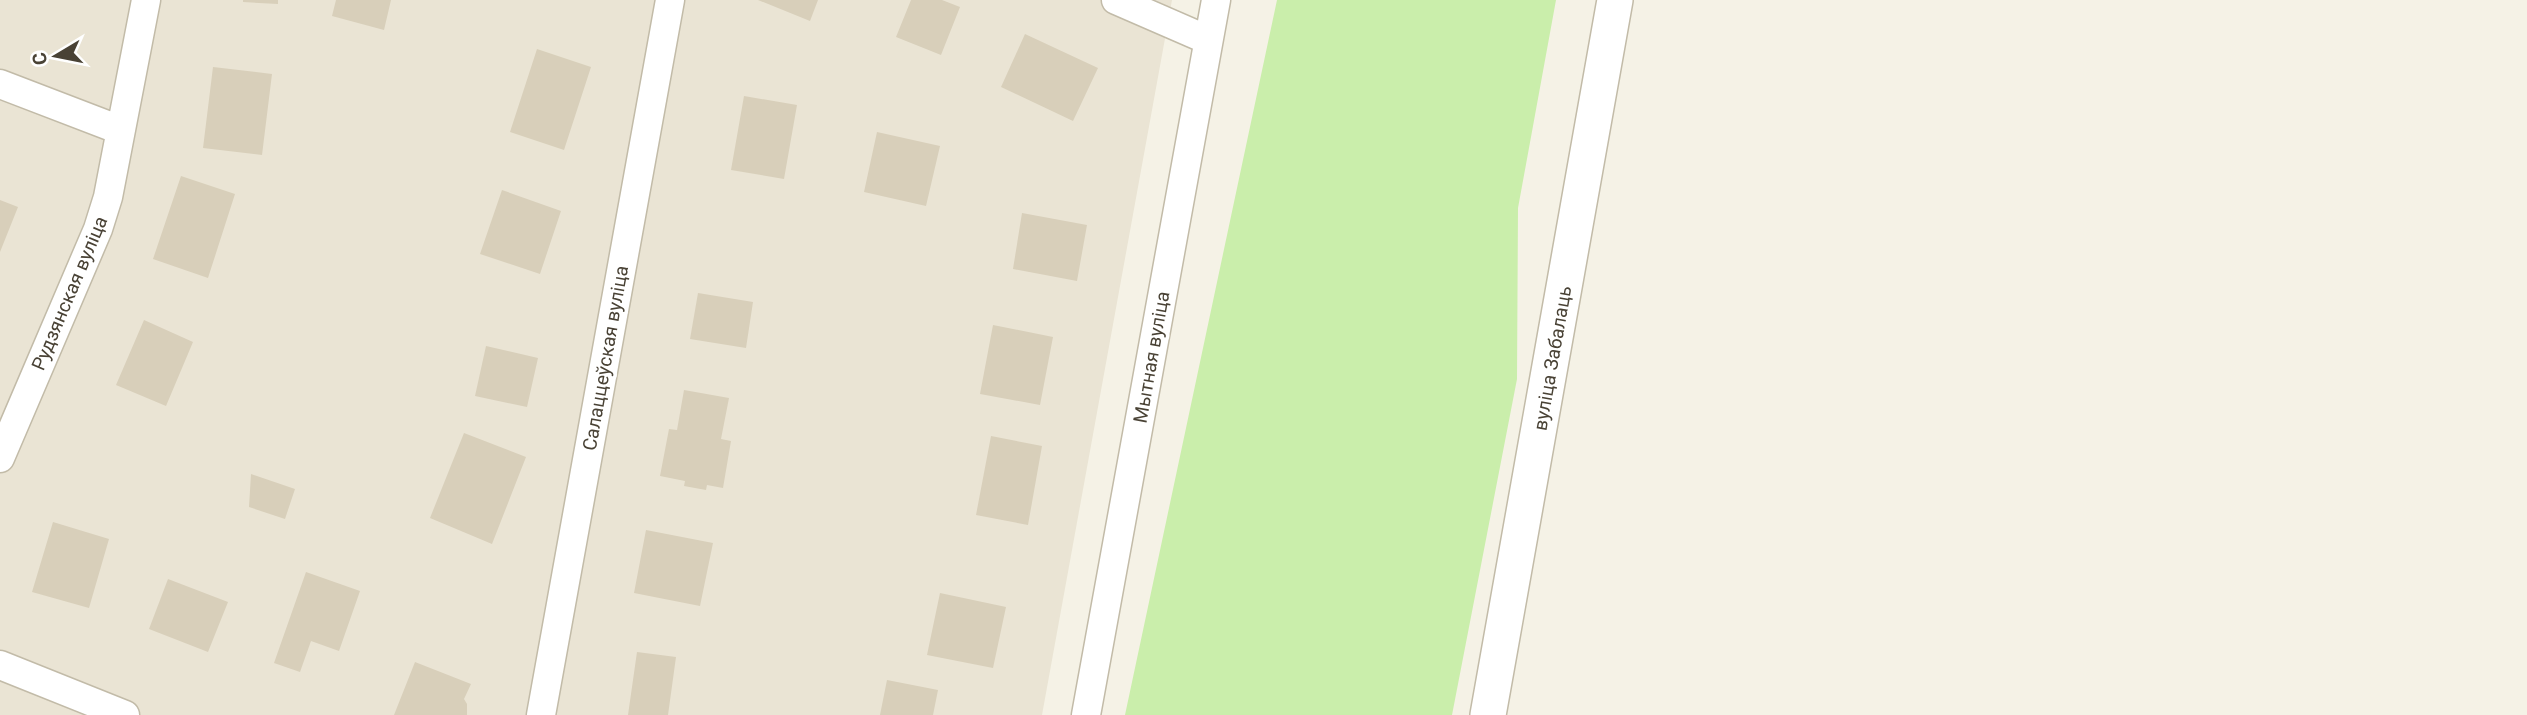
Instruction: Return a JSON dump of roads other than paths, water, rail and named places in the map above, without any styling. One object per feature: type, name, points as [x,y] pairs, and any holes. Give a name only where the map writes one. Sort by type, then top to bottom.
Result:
[{"type":"street","name":"Рудзянская вуліца","points":[[0,458],[99,229],[108,197],[146,0]]},
{"type":"street","name":"Салаццеўская вуліца","points":[[541,715],[670,0]]},
{"type":"street","points":[[1116,0],[1208,40]]},
{"type":"street","name":"Мытная вуліца","points":[[1086,715],[1216,0]]},
{"type":"street","name":"вуліца Забалаць","points":[[1488,715],[1615,0]]},
{"type":"street","points":[[0,84],[120,130]]},
{"type":"street","points":[[0,665],[125,715]]}]
